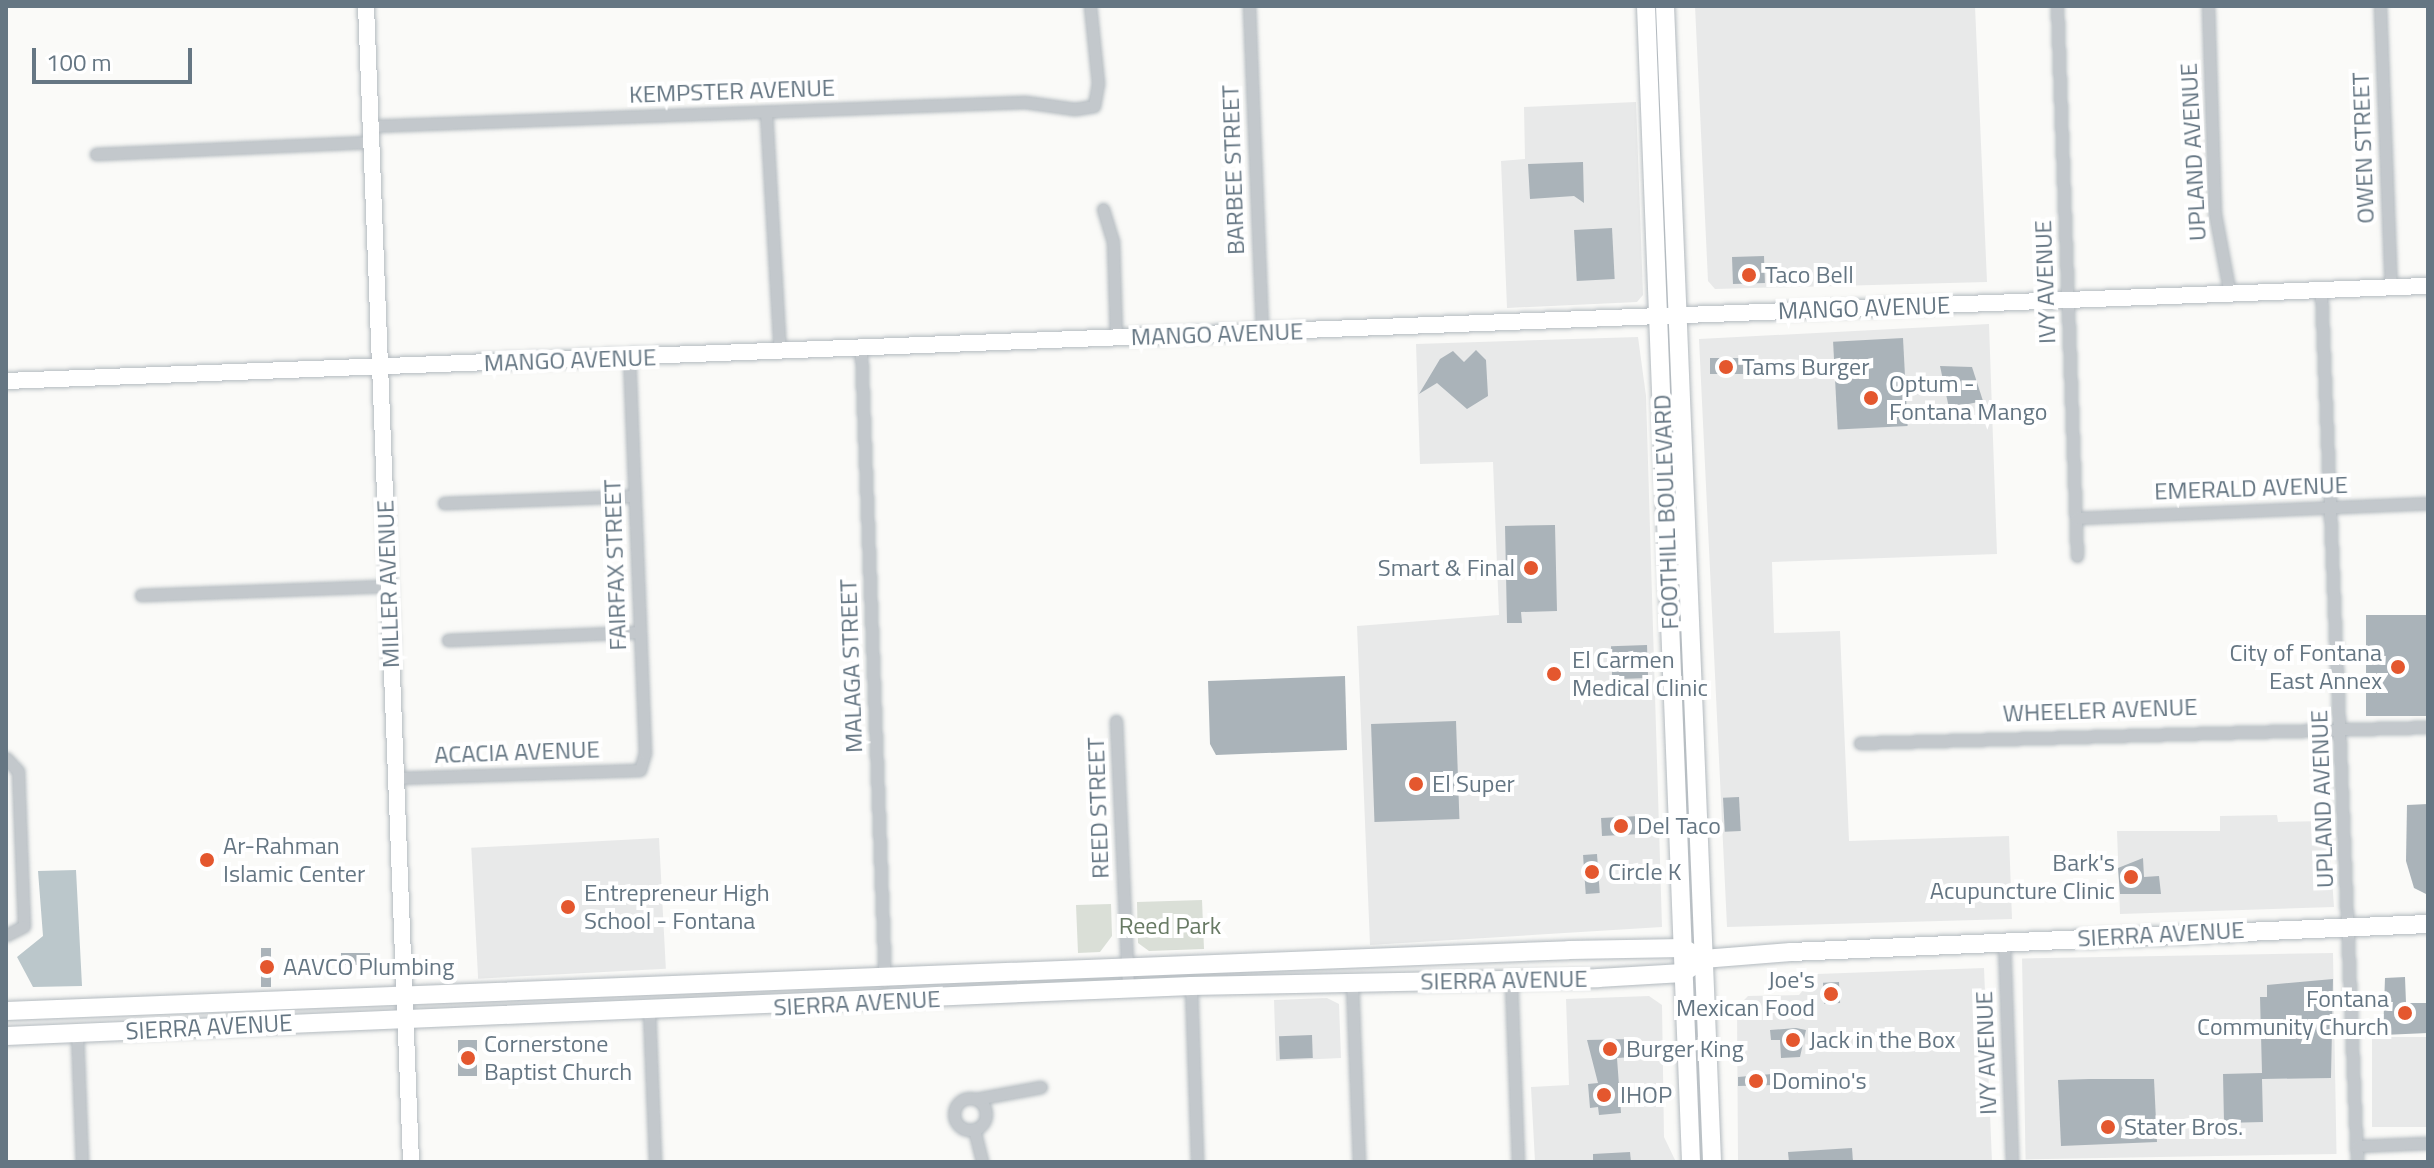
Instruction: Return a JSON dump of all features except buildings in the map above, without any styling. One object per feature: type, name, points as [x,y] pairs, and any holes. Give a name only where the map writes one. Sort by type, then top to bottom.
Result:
[{"type":"main road","name":"FOOTHILL BOULEVARD","points":[[1646,6],[1656,30],[1668,92],[1668,316],[1683,973],[1691,1162]]},
{"type":"main road","name":"FOOTHILL BOULEVARD","points":[[1665,6],[1656,30],[1712,1162]]},
{"type":"main road","name":"SIERRA AVENUE","points":[[1703,959],[2004,942],[2428,924]]},
{"type":"main road","points":[[1683,948],[1703,959],[1683,973]]},
{"type":"main road","name":"SIERRA AVENUE","points":[[6,1011],[885,982],[1127,968],[1683,948]]},
{"type":"main road","name":"SIERRA AVENUE","points":[[6,1036],[1191,986],[1511,981],[1683,973]]},
{"type":"street","name":"MILLER AVENUE","points":[[366,6],[411,1162]]},
{"type":"street","name":"KEMPSTER AVENUE","points":[[96,154],[371,134],[766,112],[1094,106],[1090,6]]},
{"type":"street","name":"BARBEE STREET","points":[[1249,6],[1262,332]]},
{"type":"street","name":"IVY AVENUE","points":[[2057,6],[2077,556]]},
{"type":"street","name":"UPLAND AVENUE","points":[[2208,6],[2215,214],[2230,294]]},
{"type":"street","name":"OWEN STREET","points":[[2380,6],[2391,288]]},
{"type":"street","points":[[766,112],[780,352]]},
{"type":"street","points":[[1103,209],[1113,241],[1116,338]]},
{"type":"street","name":"MANGO AVENUE","points":[[6,381],[2428,286]]},
{"type":"street","name":"UPLAND AVENUE","points":[[2321,290],[2357,1162]]},
{"type":"street","name":"MALAGA STREET","points":[[861,349],[885,982]]},
{"type":"street","name":"FAIRFAX STREET","points":[[629,358],[639,632],[640,770]]},
{"type":"street","points":[[444,503],[634,496]]},
{"type":"street","name":"EMERALD AVENUE","points":[[2076,518],[2428,503]]},
{"type":"street","points":[[141,595],[388,586]]},
{"type":"street","points":[[448,640],[639,632]]},
{"type":"street","name":"REED STREET","points":[[1116,721],[1128,989]]},
{"type":"street","name":"WHEELER AVENUE","points":[[1860,743],[2293,725],[2341,730],[2428,727]]},
{"type":"street","points":[[6,935],[24,926],[10,759]]},
{"type":"street","name":"ACACIA AVENUE","points":[[396,778],[640,770]]},
{"type":"street","name":"IVY AVENUE","points":[[2004,942],[2012,1162]]},
{"type":"street","points":[[1511,981],[1518,1162]]},
{"type":"street","points":[[1352,982],[1359,1162]]},
{"type":"street","points":[[1191,986],[1197,1162]]},
{"type":"street","points":[[649,1010],[655,1162]]},
{"type":"street","points":[[77,1033],[82,1162]]},
{"type":"street","points":[[974,1129],[960,1126],[954,1113],[961,1100],[1041,1087]]},
{"type":"street","points":[[976,1099],[985,1114],[974,1129],[982,1162]]},
{"type":"street","points":[[2357,1146],[2428,1143]]},
{"type":"shaded area","points":[[1695,6],[1975,6],[1987,282],[1715,289],[1708,281]]},
{"type":"shaded area","points":[[1636,102],[1643,295],[1637,302],[1507,308],[1501,161],[1525,159],[1524,107]]},
{"type":"shaded area","points":[[1989,324],[1997,554],[1772,562],[1774,633],[1840,631],[1849,841],[2009,836],[2012,919],[1727,927],[1699,339]]},
{"type":"shaded area","points":[[1638,337],[1646,396],[1662,927],[1370,945],[1357,626],[1499,615],[1493,462],[1420,464],[1416,344]]},
{"type":"shaded area","points":[[2277,815],[2278,822],[2328,821],[2334,907],[2120,914],[2117,831],[2220,831],[2220,816]]},
{"type":"shaded area","name":"Entrepreneur High School - Fontana","points":[[659,838],[666,969],[478,979],[471,848]]},
{"type":"shaded area","points":[[76,870],[82,986],[33,987],[17,957],[43,936],[38,871]]},
{"type":"shaded area","points":[[2333,953],[2337,1154],[2026,1159],[2022,958]]},
{"type":"shaded area","points":[[1984,968],[1992,1162],[1738,1162],[1737,1007],[1748,996],[1799,995],[1817,974]]},
{"type":"shaded area","points":[[1649,996],[1662,1005],[1664,1137],[1676,1162],[1535,1162],[1531,1087],[1569,1085],[1566,999]]},
{"type":"shaded area","points":[[1327,998],[1339,1004],[1341,1058],[1276,1061],[1274,1000]]},
{"type":"shaded area","points":[[2372,1037],[2428,1037],[2428,1127],[2372,1127]]},
{"type":"green space","name":"Reed Park","points":[[1202,900],[1204,949],[1149,951],[1138,943],[1137,902]]},
{"type":"green space","name":"Reed Park","points":[[1111,904],[1112,936],[1100,952],[1078,953],[1076,905]]},
{"type":"place","name":"Taco Bell","points":[[1749,275]]},
{"type":"place","name":"Tams Burger","points":[[1726,367]]},
{"type":"place","name":"Optum - Fontana Mango","points":[[1871,398]]},
{"type":"place","name":"Smart & Final","points":[[1531,568]]},
{"type":"place","name":"City of Fontana East Annex","points":[[2398,667]]},
{"type":"place","name":"El Carmen Medical Clinic","points":[[1554,674]]},
{"type":"place","name":"El Super","points":[[1416,784]]},
{"type":"place","name":"Del Taco","points":[[1621,826]]},
{"type":"place","name":"Ar-Rahman Islamic Center","points":[[207,860]]},
{"type":"place","name":"Circle K","points":[[1592,872]]},
{"type":"place","name":"Bark's Acupuncture Clinic","points":[[2131,877]]},
{"type":"place","name":"Entrepreneur High School - Fontana","points":[[568,907]]},
{"type":"place","name":"AAVCO Plumbing","points":[[267,967]]},
{"type":"place","name":"Joe's Mexican Food","points":[[1831,994]]},
{"type":"place","name":"Fontana Community Church","points":[[2405,1013]]},
{"type":"place","name":"Jack in the Box","points":[[1793,1040]]},
{"type":"place","name":"Burger King","points":[[1610,1049]]},
{"type":"place","name":"Cornerstone Baptist Church","points":[[468,1058]]},
{"type":"place","name":"Domino's","points":[[1756,1081]]},
{"type":"place","name":"IHOP","points":[[1604,1095]]},
{"type":"place","name":"Stater Bros.","points":[[2108,1127]]}]
